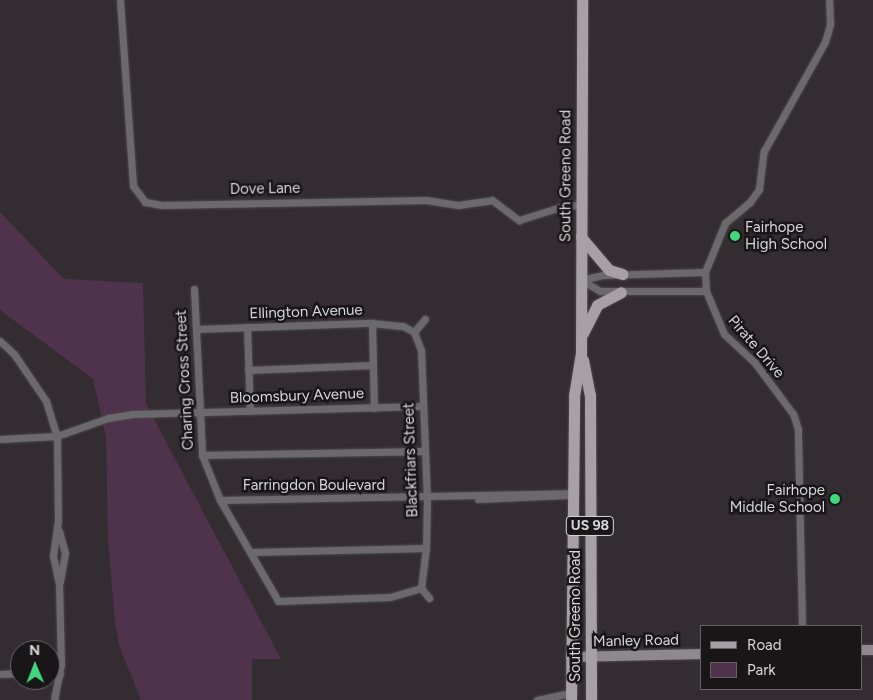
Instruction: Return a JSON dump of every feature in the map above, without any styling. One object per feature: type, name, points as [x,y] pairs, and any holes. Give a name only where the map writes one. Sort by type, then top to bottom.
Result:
[{"type":"main road","name":"South Greeno Road","points":[[571,696],[574,396],[581,353],[582,0]]},
{"type":"main road","points":[[581,237],[609,270],[622,274]]},
{"type":"main road","points":[[581,337],[597,305],[621,292]]},
{"type":"main road","name":"South Greeno Road","points":[[581,353],[590,395],[591,700]]},
{"type":"street","name":"Dove Lane","points":[[120,0],[133,186],[145,202],[162,206],[417,200],[458,205],[492,200],[519,220],[564,206],[581,205]]},
{"type":"street","name":"Pirate Drive","points":[[802,625],[798,429],[793,414],[755,363],[724,334],[706,291],[705,272],[725,223],[750,202],[759,188],[764,151],[825,42],[830,24],[829,0]]},
{"type":"street","points":[[581,280],[622,274],[705,272]]},
{"type":"street","points":[[581,280],[600,291],[706,291]]},
{"type":"street","name":"Charing Cross Street","points":[[194,289],[202,455],[220,500],[252,552],[278,601],[390,597],[421,588]]},
{"type":"street","points":[[414,332],[425,319]]},
{"type":"street","points":[[372,323],[374,408]]},
{"type":"street","name":"Ellington Avenue","points":[[196,329],[372,323],[403,326],[414,332]]},
{"type":"street","points":[[247,327],[250,411]]},
{"type":"street","name":"Blackfriars Street","points":[[414,332],[421,350],[427,497],[426,548],[421,588]]},
{"type":"street","points":[[0,341],[14,354],[46,401],[56,436],[58,521],[53,556],[59,584],[60,640]]},
{"type":"street","points":[[248,370],[373,365]]},
{"type":"street","name":"Bloomsbury Avenue","points":[[0,439],[56,436],[120,415],[172,415],[199,412],[422,406]]},
{"type":"street","points":[[202,455],[424,451]]},
{"type":"street","name":"Farringdon Boulevard","points":[[220,500],[557,497],[572,493]]},
{"type":"street","points":[[58,521],[65,553],[59,584]]},
{"type":"street","points":[[252,552],[426,548]]},
{"type":"street","points":[[421,588],[429,598]]},
{"type":"street","name":"Manley Road","points":[[571,657],[700,654]]},
{"type":"street","points":[[537,700],[571,696]]},
{"type":"green space","points":[[0,212],[64,279],[143,283],[146,404],[281,659],[252,659],[252,700],[141,700],[120,648],[115,624],[108,539],[106,437],[93,379],[0,310]]},
{"type":"place","name":"Fairhope High School","points":[[735,236]]},
{"type":"place","name":"Fairhope Middle School","points":[[835,499]]}]
